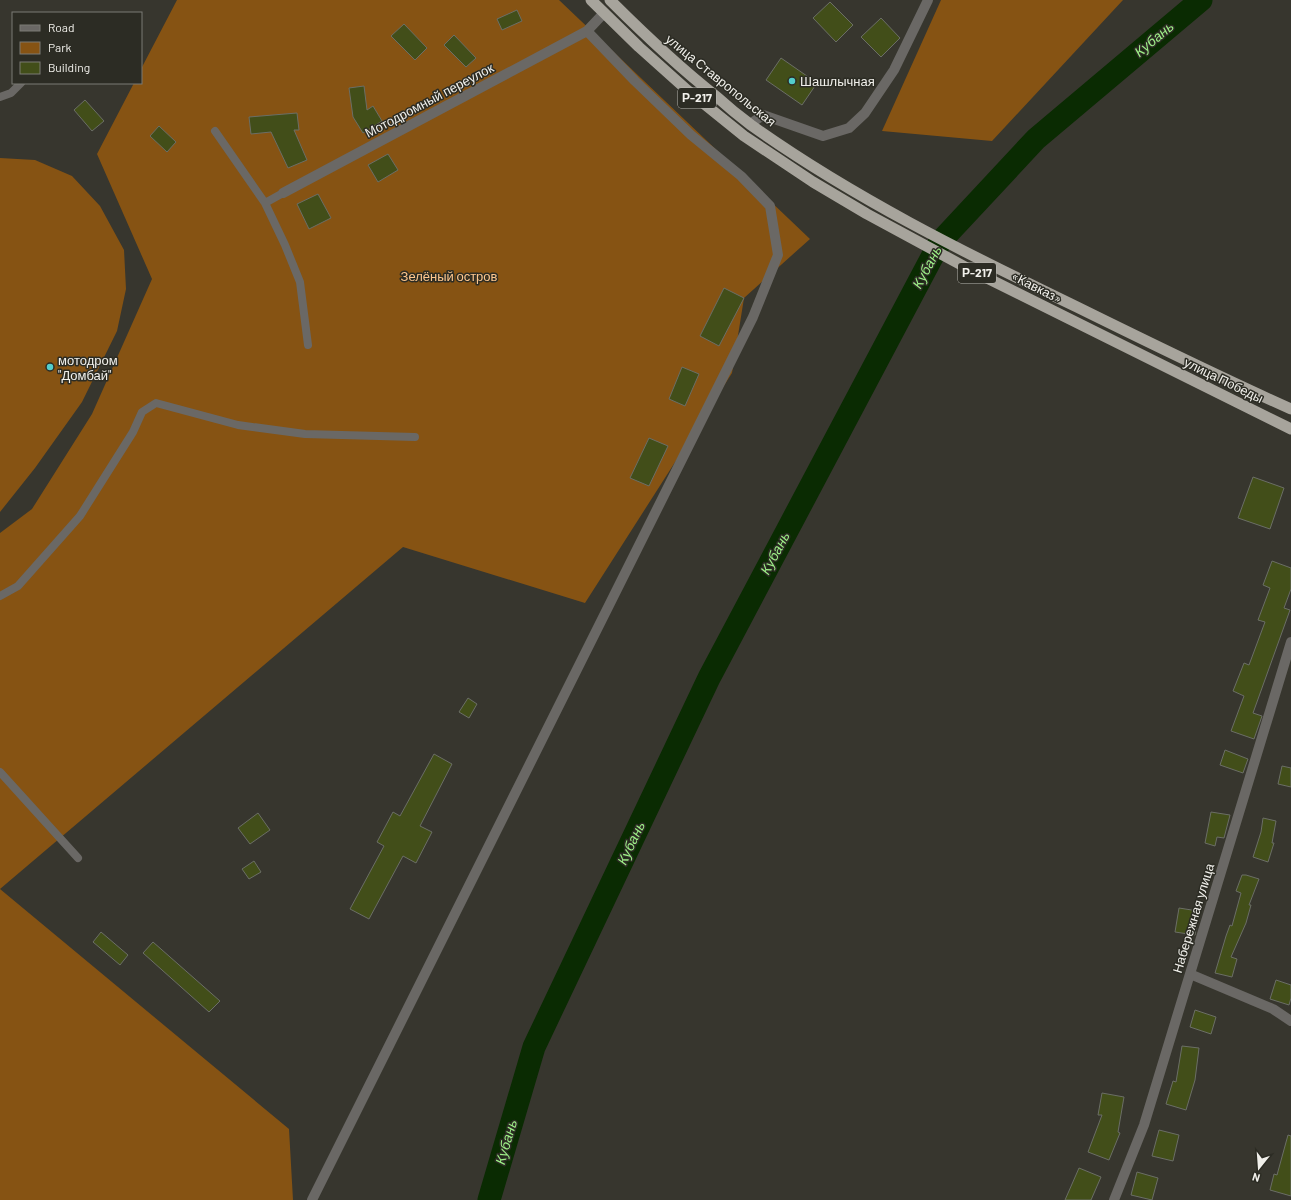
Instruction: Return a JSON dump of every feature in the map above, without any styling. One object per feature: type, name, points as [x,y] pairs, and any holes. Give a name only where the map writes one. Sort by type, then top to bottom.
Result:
[{"type":"highway","name":"улица Ставропольская","points":[[591,0],[639,47],[687,90],[744,136],[813,182]]},
{"type":"highway","name":"улица Ставропольская","points":[[610,0],[700,84],[750,124],[821,172]]},
{"type":"highway","name":"«Кавказ»","points":[[821,172],[944,240],[1026,283],[1147,341]]},
{"type":"highway","name":"«Кавказ»","points":[[813,182],[867,214],[967,268],[1145,357]]},
{"type":"highway","name":"улица Победы","points":[[1147,341],[1291,409]]},
{"type":"highway","name":"улица Победы","points":[[1145,357],[1291,429]]},
{"type":"street","points":[[750,124],[763,115],[823,136],[849,128],[865,113],[894,70],[928,0]]},
{"type":"street","name":"Мотодромный переулок","points":[[283,193],[587,31],[604,13]]},
{"type":"street","points":[[312,1200],[753,317],[778,255],[770,206],[741,176],[691,135],[635,81],[587,31]]},
{"type":"street","name":"Набережная улица","points":[[1114,1200],[1144,1125],[1291,642]]},
{"type":"street","points":[[1190,974],[1273,1009],[1291,1021]]},
{"type":"lane","points":[[0,97],[11,93],[20,84]]},
{"type":"lane","points":[[215,131],[266,203],[285,244],[300,282],[308,345]]},
{"type":"lane","points":[[266,203],[283,193]]},
{"type":"lane","points":[[0,596],[18,586],[80,516],[133,432],[142,412],[156,403],[238,425],[305,434],[415,437]]},
{"type":"lane","points":[[0,772],[78,858]]},
{"type":"green space","name":"Зелёный остров","points":[[177,0],[559,0],[810,239],[744,298],[732,373],[585,603],[403,547],[0,889],[0,533],[32,509],[92,414],[152,279],[97,154],[133,84],[142,84],[142,67]]},
{"type":"green space","points":[[941,0],[1123,0],[992,141],[882,131]]},
{"type":"green space","name":"мотодром \"Домбай\"","points":[[0,158],[35,160],[72,176],[100,206],[124,250],[126,289],[117,331],[82,402],[35,468],[0,512]]},
{"type":"green space","points":[[0,889],[289,1129],[293,1200],[0,1200]]},
{"type":"building","points":[[830,2],[853,25],[836,42],[813,18]]},
{"type":"building","points":[[517,10],[522,21],[502,30],[497,19]]},
{"type":"building","points":[[881,18],[900,38],[881,57],[861,37]]},
{"type":"building","points":[[404,24],[427,48],[415,60],[391,36]]},
{"type":"building","points":[[454,35],[476,58],[466,67],[444,45]]},
{"type":"building","name":"Шашлычная","points":[[781,58],[817,83],[802,105],[766,80]]},
{"type":"building","points":[[364,86],[367,110],[373,106],[382,121],[363,133],[353,117],[349,88]]},
{"type":"building","points":[[85,100],[104,121],[92,131],[74,110]]},
{"type":"building","points":[[297,113],[299,130],[294,130],[307,160],[288,168],[271,132],[251,134],[249,117]]},
{"type":"building","points":[[159,126],[176,142],[167,152],[150,136]]},
{"type":"building","points":[[388,154],[398,170],[378,182],[368,165]]},
{"type":"building","points":[[318,194],[331,218],[309,229],[297,204]]},
{"type":"building","points":[[724,288],[744,298],[719,346],[700,336]]},
{"type":"building","points":[[682,367],[699,374],[685,406],[669,399]]},
{"type":"building","points":[[649,438],[668,446],[649,486],[630,478]]},
{"type":"building","points":[[1253,477],[1284,488],[1270,529],[1238,518]]},
{"type":"building","points":[[1272,561],[1291,568],[1291,589],[1284,608],[1290,610],[1253,713],[1262,716],[1254,739],[1231,731],[1244,696],[1233,691],[1244,663],[1249,665],[1265,622],[1258,620],[1270,588],[1263,585]]},
{"type":"building","points":[[468,698],[477,704],[469,718],[459,712]]},
{"type":"building","points":[[1225,750],[1248,759],[1243,773],[1220,765]]},
{"type":"building","points":[[434,754],[452,764],[420,826],[432,832],[416,863],[403,856],[369,919],[350,909],[384,846],[377,842],[393,812],[400,816]]},
{"type":"building","points":[[1282,766],[1291,768],[1291,787],[1278,784]]},
{"type":"building","points":[[1211,812],[1230,815],[1224,838],[1217,837],[1215,846],[1205,843]]},
{"type":"building","points":[[258,813],[270,830],[250,844],[238,828]]},
{"type":"building","points":[[1263,818],[1276,821],[1272,843],[1274,843],[1268,862],[1253,857],[1261,832]]},
{"type":"building","points":[[254,861],[261,872],[249,879],[242,869]]},
{"type":"building","points":[[1242,875],[1259,879],[1249,905],[1251,905],[1246,923],[1231,957],[1237,959],[1232,977],[1215,973],[1226,936],[1230,925],[1232,926],[1241,893],[1236,891]]},
{"type":"building","points":[[1179,908],[1198,911],[1195,935],[1175,932]]},
{"type":"building","points":[[101,932],[128,955],[120,965],[93,942]]},
{"type":"building","points":[[153,942],[220,1001],[209,1012],[143,953]]},
{"type":"building","points":[[1276,980],[1291,985],[1291,998],[1289,1005],[1270,999]]},
{"type":"building","points":[[1195,1010],[1216,1017],[1211,1034],[1190,1027]]},
{"type":"building","points":[[1182,1046],[1199,1048],[1195,1080],[1186,1110],[1166,1104],[1173,1081],[1176,1082]]},
{"type":"building","points":[[1102,1093],[1124,1097],[1118,1132],[1120,1133],[1109,1160],[1088,1152],[1102,1115],[1098,1115]]},
{"type":"building","points":[[1159,1130],[1179,1135],[1173,1161],[1152,1156]]},
{"type":"building","points":[[1288,1135],[1291,1136],[1291,1196],[1270,1190],[1274,1174],[1277,1175]]},
{"type":"building","points":[[1079,1168],[1101,1177],[1091,1200],[1065,1200]]},
{"type":"building","points":[[1137,1172],[1158,1178],[1152,1200],[1131,1195]]},
{"type":"waterway","name":"Кубань","points":[[489,1200],[534,1047],[709,678],[940,242],[1036,139],[1201,0]]},
{"type":"place","name":"Шашлычная","points":[[792,81]]},
{"type":"place","name":"мотодром \"Домбай\"","points":[[50,367]]}]
